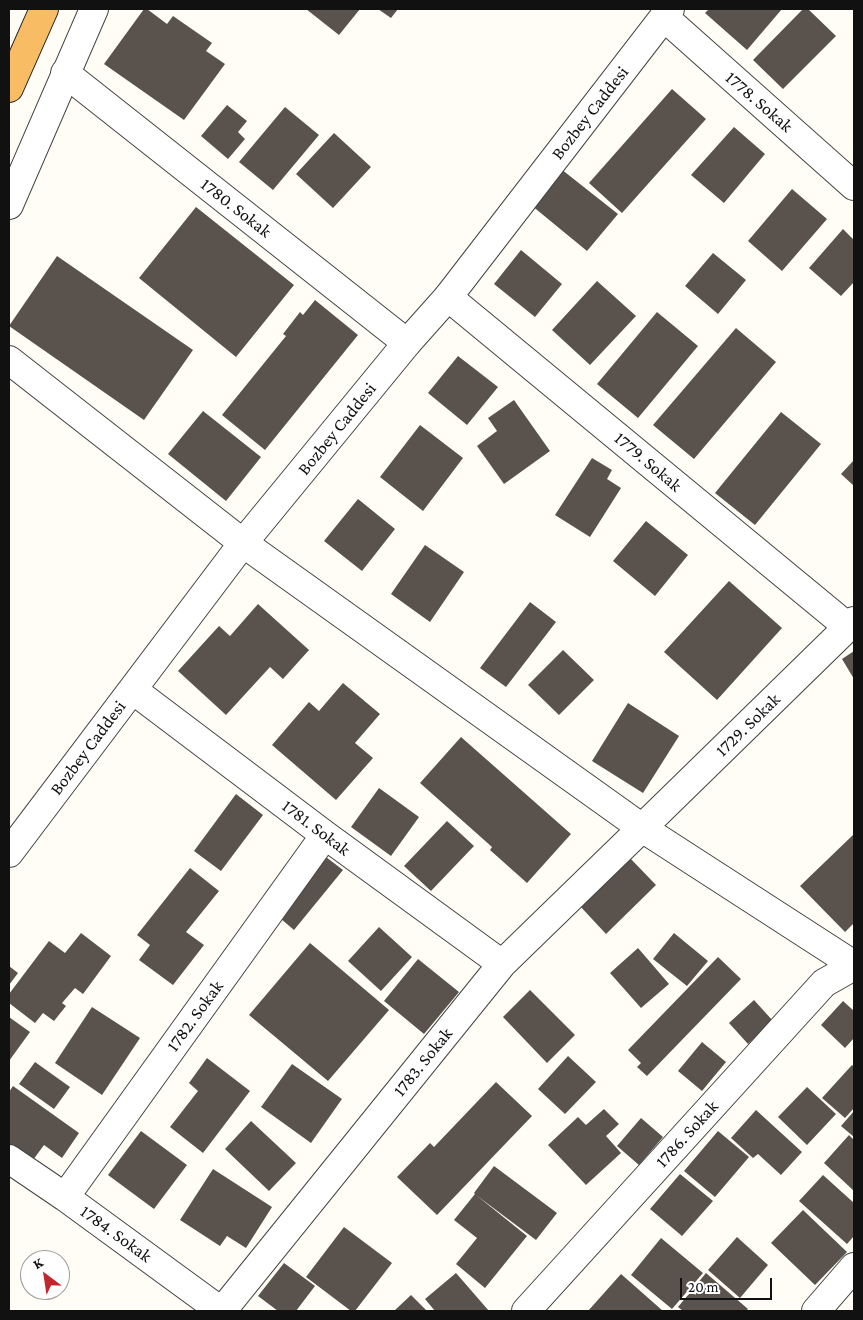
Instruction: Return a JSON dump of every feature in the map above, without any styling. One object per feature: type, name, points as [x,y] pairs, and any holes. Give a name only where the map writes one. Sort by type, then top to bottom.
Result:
[{"type":"highway","points":[[9,88],[44,9]]},
{"type":"street","points":[[9,205],[94,9]]},
{"type":"street","name":"1778. Sokak","points":[[667,13],[854,186]]},
{"type":"street","name":"Bozbey Caddesi","points":[[9,853],[243,543],[407,343],[448,297],[667,13]]},
{"type":"street","name":"1780. Sokak","points":[[66,73],[407,343]]},
{"type":"street","name":"1779. Sokak","points":[[448,297],[851,624]]},
{"type":"street","points":[[9,360],[243,543],[642,828],[854,966]]},
{"type":"street","name":"1729. Sokak","points":[[642,828],[851,624]]},
{"type":"street","name":"1781. Sokak","points":[[132,690],[325,835],[502,964]]},
{"type":"street","name":"1783. Sokak","points":[[222,1311],[502,964],[642,828]]},
{"type":"street","name":"1782. Sokak","points":[[65,1197],[325,835]]},
{"type":"street","name":"1786. Sokak","points":[[526,1311],[824,983],[854,966]]},
{"type":"street","name":"1784. Sokak","points":[[9,1159],[65,1197],[222,1311]]},
{"type":"street","points":[[816,1311],[854,1267]]},
{"type":"building","points":[[144,9],[147,9],[167,24],[173,16],[212,43],[206,51],[225,64],[184,120],[104,64]]},
{"type":"building","points":[[306,9],[360,9],[339,35]]},
{"type":"building","points":[[378,9],[398,9],[391,18]]},
{"type":"building","points":[[709,9],[782,9],[747,50],[705,13]]},
{"type":"building","points":[[803,9],[808,9],[836,36],[783,89],[753,60]]},
{"type":"building","points":[[672,89],[706,119],[622,213],[589,183]]},
{"type":"building","points":[[227,105],[247,121],[238,132],[245,139],[228,159],[201,136]]},
{"type":"building","points":[[285,107],[319,135],[273,190],[239,162]]},
{"type":"building","points":[[734,127],[765,154],[724,203],[691,175]]},
{"type":"building","points":[[334,133],[371,167],[333,208],[296,174]]},
{"type":"building","points":[[561,169],[618,214],[587,251],[531,205]]},
{"type":"building","points":[[792,189],[827,219],[782,271],[748,241]]},
{"type":"building","points":[[196,207],[294,285],[236,357],[139,278]]},
{"type":"building","points":[[843,229],[854,240],[854,282],[841,296],[809,268]]},
{"type":"building","points":[[521,250],[562,284],[535,317],[494,284]]},
{"type":"building","points":[[713,253],[746,280],[718,314],[685,286]]},
{"type":"building","points":[[57,256],[193,350],[144,420],[9,326]]},
{"type":"building","points":[[597,281],[636,316],[590,365],[552,330]]},
{"type":"building","points":[[315,300],[358,335],[265,450],[222,415],[286,336],[283,334],[300,312],[303,315]]},
{"type":"building","points":[[657,312],[698,346],[638,418],[597,384]]},
{"type":"building","points":[[736,328],[776,362],[694,459],[653,425]]},
{"type":"building","points":[[458,356],[498,387],[467,425],[428,393]]},
{"type":"building","points":[[514,400],[550,451],[504,484],[477,446],[497,431],[488,418]]},
{"type":"building","points":[[203,411],[261,457],[226,501],[168,454]]},
{"type":"building","points":[[781,412],[821,444],[755,525],[715,493]]},
{"type":"building","points":[[420,425],[463,458],[423,511],[380,477]]},
{"type":"building","points":[[592,458],[612,470],[607,479],[621,488],[590,537],[555,515]]},
{"type":"building","points":[[854,460],[854,486],[841,474]]},
{"type":"building","points":[[358,499],[395,529],[362,571],[324,541]]},
{"type":"building","points":[[646,521],[688,555],[655,596],[613,561]]},
{"type":"building","points":[[425,545],[464,572],[430,622],[391,594]]},
{"type":"building","points":[[729,581],[782,628],[717,700],[664,652]]},
{"type":"building","points":[[530,602],[556,622],[506,687],[480,668]]},
{"type":"building","points":[[258,604],[309,650],[283,679],[270,667],[226,715],[178,671],[219,626],[230,636]]},
{"type":"building","points":[[563,650],[594,680],[559,715],[528,685]]},
{"type":"building","points":[[854,651],[854,679],[842,659]]},
{"type":"building","points":[[343,683],[380,714],[355,743],[373,758],[336,800],[272,745],[309,702],[319,711]]},
{"type":"building","points":[[628,703],[679,736],[643,793],[592,761]]},
{"type":"building","points":[[461,737],[571,834],[527,883],[490,850],[492,847],[420,783]]},
{"type":"building","points":[[379,788],[419,817],[391,856],[351,827]]},
{"type":"building","points":[[236,794],[263,815],[221,871],[194,851]]},
{"type":"building","points":[[447,821],[474,846],[431,891],[404,866]]},
{"type":"building","points":[[854,834],[854,923],[845,932],[800,886]]},
{"type":"building","points":[[322,854],[343,870],[294,930],[274,913]]},
{"type":"building","points":[[629,857],[656,885],[606,934],[579,905]]},
{"type":"building","points":[[190,868],[219,891],[186,932],[204,945],[173,985],[139,960],[150,945],[137,935]]},
{"type":"building","points":[[379,927],[412,957],[381,991],[348,961]]},
{"type":"building","points":[[81,933],[111,956],[83,994],[75,988],[62,1003],[66,1006],[54,1021],[43,1013],[35,1023],[9,1003],[9,994],[49,941],[65,953]]},
{"type":"building","points":[[674,933],[708,961],[687,986],[653,959]]},
{"type":"building","points":[[310,943],[389,1010],[328,1081],[249,1015]]},
{"type":"building","points":[[638,948],[669,984],[641,1008],[610,973]]},
{"type":"building","points":[[718,957],[741,979],[647,1076],[637,1067],[641,1063],[628,1050]]},
{"type":"building","points":[[418,959],[459,992],[424,1034],[384,1001]]},
{"type":"building","points":[[9,966],[18,973],[9,985]]},
{"type":"building","points":[[530,990],[575,1035],[547,1063],[503,1017]]},
{"type":"building","points":[[754,1000],[773,1021],[748,1044],[729,1023]]},
{"type":"building","points":[[843,1001],[854,1011],[854,1038],[845,1048],[821,1025]]},
{"type":"building","points":[[92,1007],[140,1038],[102,1095],[55,1063]]},
{"type":"building","points":[[9,1017],[30,1032],[9,1061]]},
{"type":"building","points":[[702,1042],[726,1062],[702,1091],[678,1071]]},
{"type":"building","points":[[568,1056],[596,1082],[565,1114],[538,1089]]},
{"type":"building","points":[[207,1058],[250,1091],[203,1153],[170,1127],[198,1091],[189,1083]]},
{"type":"building","points":[[35,1062],[70,1087],[54,1109],[19,1084]]},
{"type":"building","points":[[292,1064],[342,1099],[311,1143],[261,1107]]},
{"type":"building","points":[[852,1065],[854,1067],[854,1108],[845,1118],[822,1098]]},
{"type":"building","points":[[496,1082],[532,1116],[437,1215],[397,1177],[430,1143],[434,1147]]},
{"type":"building","points":[[13,1086],[79,1133],[62,1158],[44,1145],[33,1160],[9,1144],[9,1092]]},
{"type":"building","points":[[807,1087],[836,1114],[807,1145],[778,1117]]},
{"type":"building","points":[[604,1109],[619,1124],[606,1136],[621,1153],[586,1185],[548,1145],[578,1117],[586,1125]]},
{"type":"building","points":[[756,1110],[802,1152],[781,1175],[758,1154],[753,1158],[731,1138]]},
{"type":"building","points":[[854,1111],[854,1137],[841,1126]]},
{"type":"building","points":[[641,1118],[663,1137],[639,1165],[617,1146]]},
{"type":"building","points":[[251,1121],[296,1163],[269,1191],[225,1149]]},
{"type":"building","points":[[141,1131],[187,1165],[154,1209],[108,1175]]},
{"type":"building","points":[[718,1131],[749,1157],[715,1197],[684,1171]]},
{"type":"building","points":[[849,1135],[854,1140],[854,1191],[824,1163]]},
{"type":"building","points":[[494,1166],[557,1213],[536,1240],[476,1195],[527,1236],[485,1288],[456,1264],[477,1238],[454,1220]]},
{"type":"building","points":[[213,1169],[272,1207],[246,1248],[227,1236],[220,1246],[180,1220]]},
{"type":"building","points":[[680,1174],[713,1201],[682,1236],[650,1209]]},
{"type":"building","points":[[823,1175],[854,1203],[854,1236],[847,1244],[799,1201]]},
{"type":"building","points":[[803,1210],[847,1252],[815,1285],[771,1243]]},
{"type":"building","points":[[344,1227],[392,1263],[355,1311],[351,1311],[306,1277]]},
{"type":"building","points":[[737,1237],[768,1265],[740,1298],[708,1270]]},
{"type":"building","points":[[661,1238],[703,1273],[672,1309],[631,1275]]},
{"type":"building","points":[[284,1263],[315,1286],[296,1311],[278,1311],[258,1296]]},
{"type":"building","points":[[456,1273],[489,1311],[435,1311],[425,1299]]},
{"type":"building","points":[[706,1273],[748,1309],[746,1311],[683,1311],[678,1307]]},
{"type":"building","points":[[621,1274],[663,1311],[588,1311]]},
{"type":"building","points":[[411,1295],[427,1311],[394,1311]]}]
